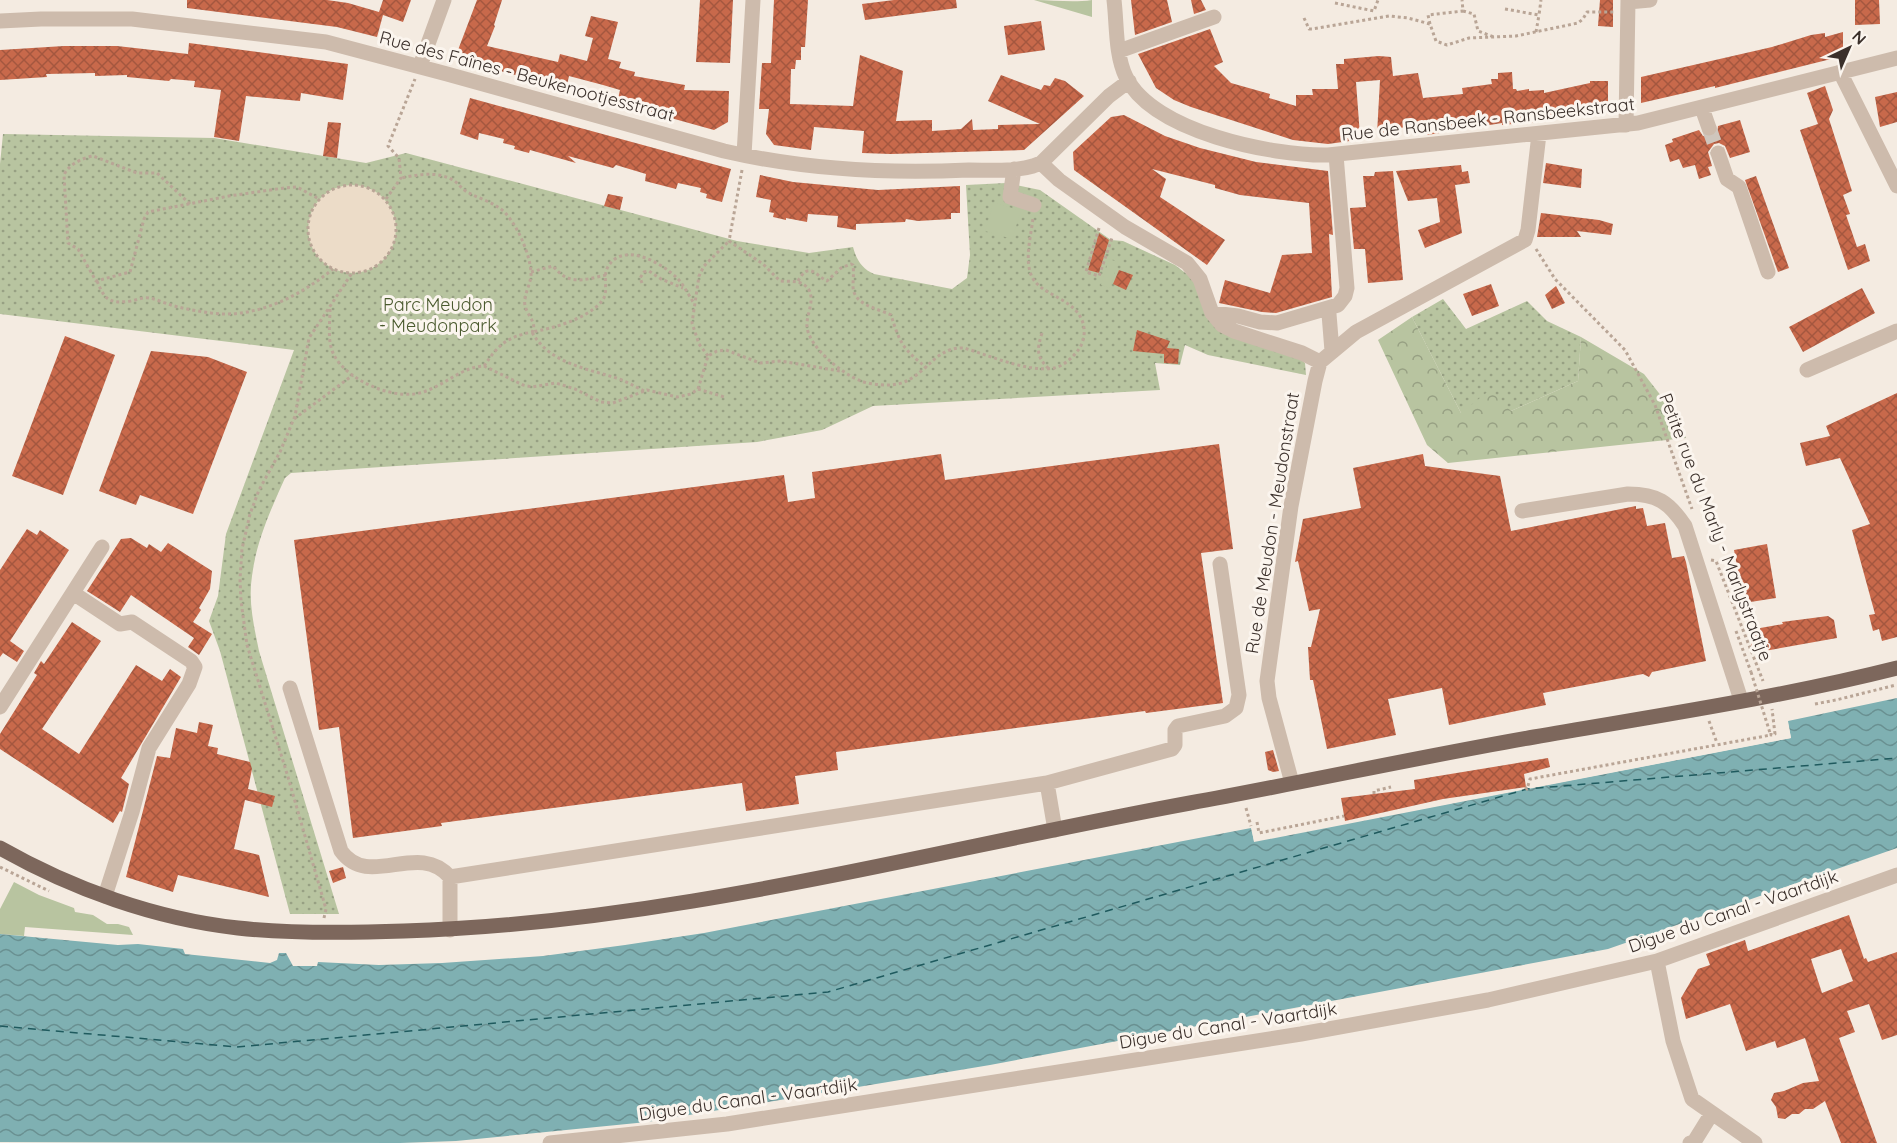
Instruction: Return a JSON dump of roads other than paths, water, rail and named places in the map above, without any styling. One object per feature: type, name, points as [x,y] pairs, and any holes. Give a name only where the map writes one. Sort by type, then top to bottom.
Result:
[{"type":"main road","points":[[0,848],[41,870],[105,896],[156,912],[238,928],[377,932],[450,930],[540,923],[669,905],[780,885],[1292,783],[1798,690],[1897,668]]},
{"type":"street","points":[[420,66],[444,0]]},
{"type":"street","points":[[743,162],[753,0]]},
{"type":"street","name":"Rue de Ransbeek - Ransbeekstraat","points":[[1114,0],[1119,51],[1124,70],[1129,81],[1146,100],[1185,125],[1222,139],[1277,152],[1310,156],[1626,125],[1702,108],[1897,57]]},
{"type":"street","points":[[1626,125],[1628,1],[1650,0]]},
{"type":"street","points":[[1119,51],[1214,16]]},
{"type":"street","name":"Rue des Faînes - Beukenootjesstraat","points":[[0,21],[109,18],[163,22],[326,42],[420,66],[743,162],[856,171],[921,172],[1029,168],[1041,163]]},
{"type":"street","points":[[1840,72],[1897,186]]},
{"type":"street","points":[[1129,81],[1109,96],[1041,163],[1059,180],[1125,227],[1187,263],[1200,279],[1212,313],[1222,326],[1234,332],[1302,353],[1320,362],[1356,332],[1525,240],[1539,134]]},
{"type":"street","points":[[1702,108],[1709,128]]},
{"type":"street","points":[[1718,153],[1727,179],[1739,187],[1768,272]]},
{"type":"street","points":[[1212,313],[1238,316],[1260,322],[1277,322],[1334,307],[1342,301],[1347,288],[1336,155]]},
{"type":"street","points":[[1014,169],[1010,197],[1034,205]]},
{"type":"street","points":[[1329,314],[1332,351]]},
{"type":"street","points":[[1807,369],[1897,331]]},
{"type":"street","name":"Rue de Meudon - Meudonstraat","points":[[1292,783],[1269,698],[1267,681],[1293,494],[1320,362]]},
{"type":"street","points":[[1522,511],[1628,494],[1645,494],[1661,500],[1675,511],[1685,526],[1741,700]]},
{"type":"street","points":[[0,707],[102,547]]},
{"type":"street","points":[[450,877],[1047,783],[1172,749],[1176,742],[1175,730],[1178,726],[1225,716],[1236,708],[1238,702],[1238,687],[1220,564]]},
{"type":"street","points":[[73,593],[120,624],[132,622],[195,667],[189,684],[146,753],[132,812],[105,896]]},
{"type":"street","points":[[290,688],[341,851],[347,859],[364,867],[426,862],[437,865],[450,877],[450,930]]},
{"type":"street","points":[[1047,783],[1055,830]]},
{"type":"street","name":"Digue du Canal - Vaartdijk","points":[[550,1143],[727,1124],[1301,1034],[1488,1000],[1657,961],[1897,875]]},
{"type":"street","points":[[1657,961],[1673,1041],[1692,1099],[1755,1143]]},
{"type":"street","points":[[1690,1143],[1694,1142],[1712,1113]]},
{"type":"water","points":[[1897,698],[1897,848],[1608,949],[990,1065],[647,1122],[456,1141],[400,1143],[0,1142],[0,934],[118,945],[138,944],[183,949],[185,954],[270,963],[277,960],[279,953],[286,953],[293,966],[317,966],[318,962],[379,965],[543,956],[704,933],[1251,828],[1254,841],[1791,738],[1788,721]]},
{"type":"tunnel","points":[[1709,128],[1718,153]]},
{"type":"park label","name":"Parc Meudon - Meudonpark","points":[[438,314]]}]
